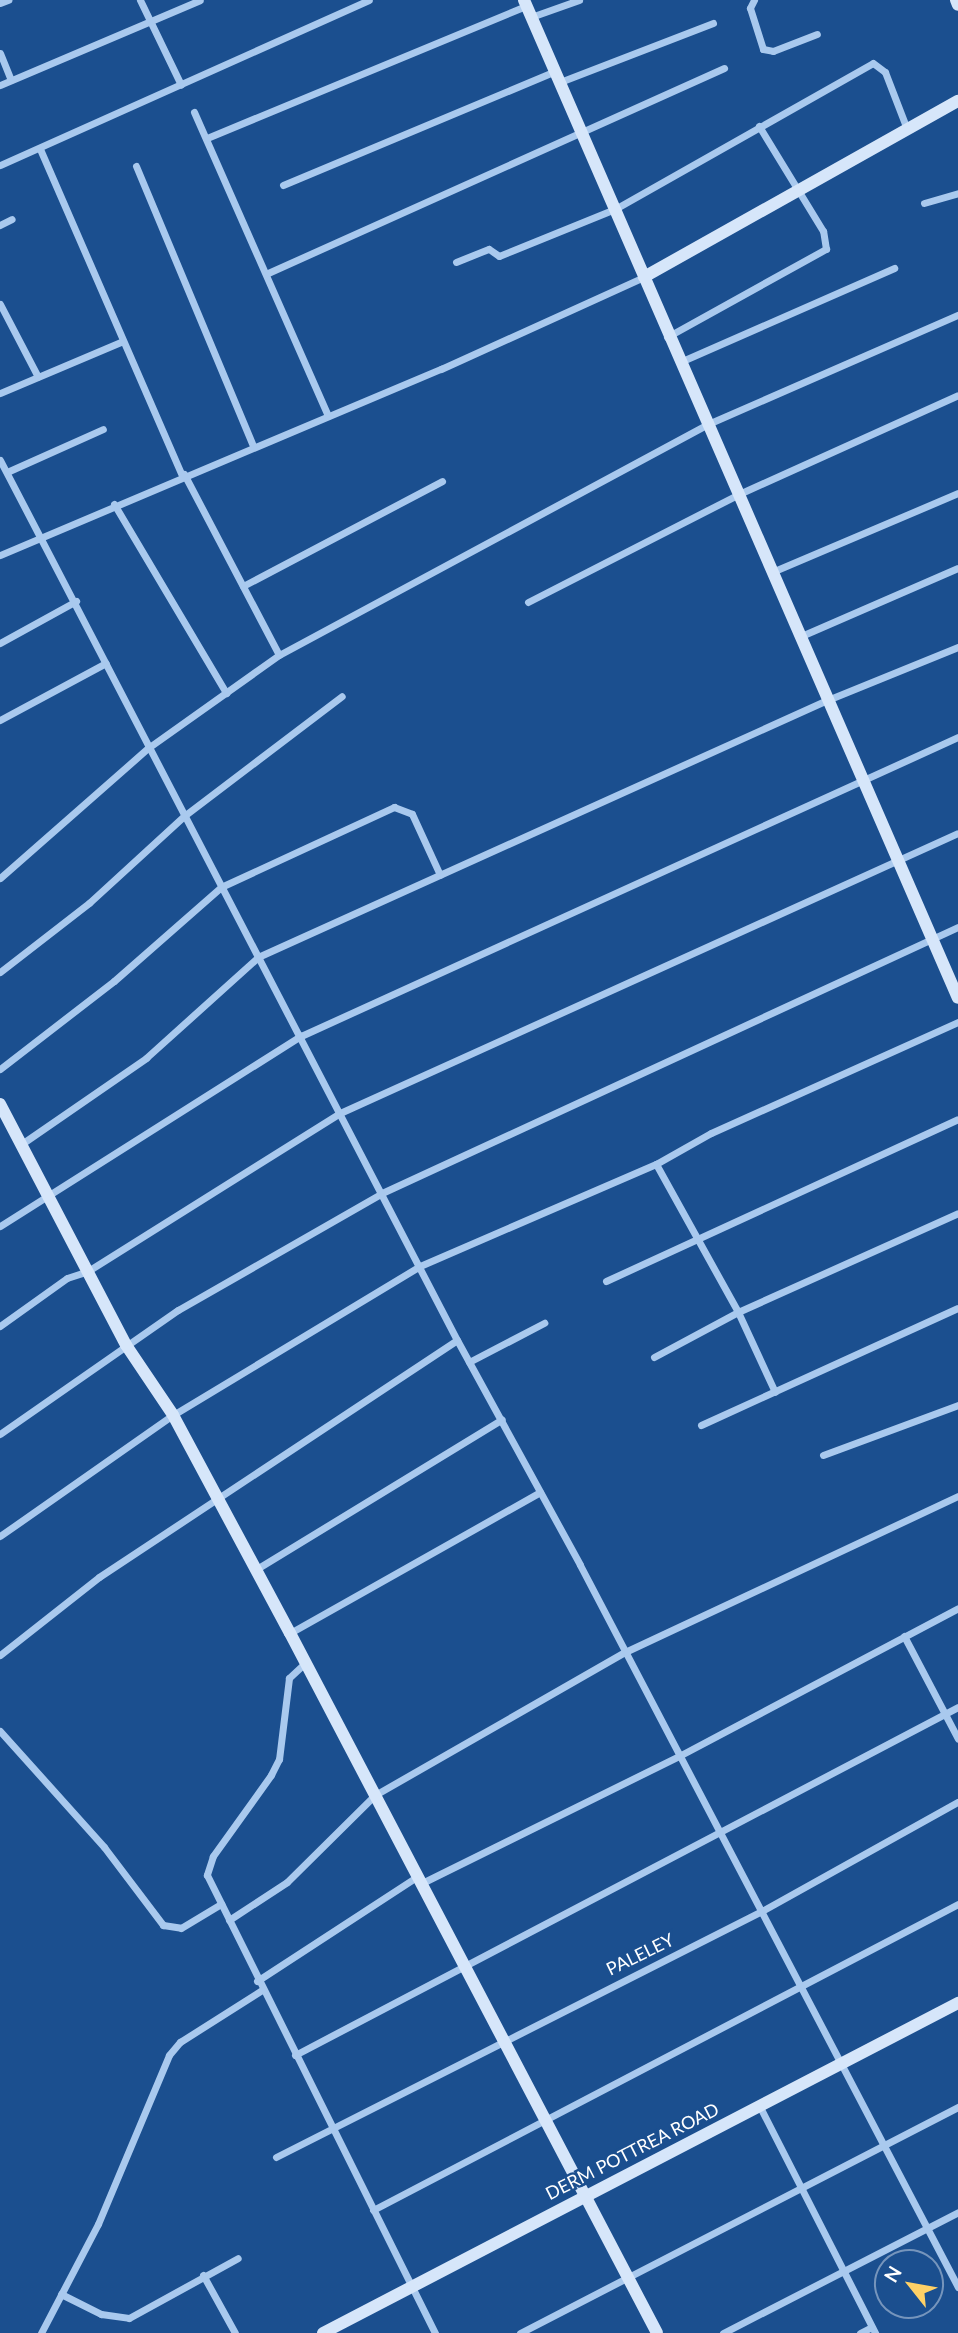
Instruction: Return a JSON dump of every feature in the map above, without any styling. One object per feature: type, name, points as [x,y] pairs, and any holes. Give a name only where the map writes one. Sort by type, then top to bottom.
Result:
[{"type":"street","points":[[0,3],[8,0]]},
{"type":"street","points":[[140,0],[181,85]]},
{"type":"street","points":[[0,85],[200,0]]},
{"type":"street","points":[[0,165],[369,0]]},
{"type":"street","points":[[207,138],[527,8],[579,0]]},
{"type":"street","points":[[754,0],[750,8],[763,49],[773,51],[817,34]]},
{"type":"street","points":[[956,0],[958,5]]},
{"type":"street","points":[[527,8],[644,277],[667,337],[739,494],[825,701],[958,998]]},
{"type":"street","points":[[283,186],[558,76],[713,23]]},
{"type":"street","points":[[0,53],[11,80]]},
{"type":"street","points":[[456,262],[489,249],[499,256],[615,209],[873,63],[885,72],[907,129]]},
{"type":"street","points":[[268,273],[581,135],[724,68]]},
{"type":"street","points":[[0,555],[43,534],[328,416],[644,277],[958,101]]},
{"type":"street","points":[[194,112],[268,273],[328,416]]},
{"type":"street","points":[[667,337],[825,252],[823,232],[759,126]]},
{"type":"street","points":[[40,149],[121,342],[183,475],[279,655]]},
{"type":"street","points":[[136,166],[253,446]]},
{"type":"street","points":[[924,203],[958,193]]},
{"type":"street","points":[[0,225],[12,219]]},
{"type":"street","points":[[680,362],[894,268]]},
{"type":"street","points":[[0,304],[38,377]]},
{"type":"street","points":[[0,878],[148,748],[279,655],[708,424],[958,315]]},
{"type":"street","points":[[0,393],[121,342]]},
{"type":"street","points":[[528,602],[739,494],[958,395]]},
{"type":"street","points":[[7,472],[103,429]]},
{"type":"street","points":[[0,460],[43,534],[148,748],[301,1036],[457,1340],[502,1419],[958,2287]]},
{"type":"street","points":[[243,586],[442,481]]},
{"type":"street","points":[[772,572],[958,493]]},
{"type":"street","points":[[114,504],[226,693]]},
{"type":"street","points":[[798,637],[958,568]]},
{"type":"street","points":[[0,643],[76,601]]},
{"type":"street","points":[[23,1143],[146,1058],[258,957],[825,701],[958,647]]},
{"type":"street","points":[[0,720],[106,663]]},
{"type":"street","points":[[0,972],[89,903],[184,816],[342,696]]},
{"type":"street","points":[[0,1226],[46,1193],[171,1120],[301,1036],[958,737]]},
{"type":"street","points":[[0,1069],[114,981],[221,887],[394,807],[412,814],[440,875]]},
{"type":"street","points":[[0,1326],[67,1278],[88,1271],[340,1113],[958,833]]},
{"type":"street","points":[[0,1434],[178,1310],[382,1194],[958,927]]},
{"type":"street","points":[[0,1536],[173,1415],[420,1266],[656,1164],[711,1133],[958,1021]]},
{"type":"street","points":[[0,1104],[23,1143],[46,1193],[126,1345],[173,1415],[254,1571],[290,1633],[547,2117],[657,2333]]},
{"type":"street","points":[[606,1280],[958,1119]]},
{"type":"street","points":[[656,1164],[738,1312],[775,1392]]},
{"type":"street","points":[[654,1357],[738,1312],[958,1213]]},
{"type":"street","points":[[701,1425],[958,1308]]},
{"type":"street","points":[[469,1362],[544,1323]]},
{"type":"street","points":[[0,1655],[99,1577],[457,1340]]},
{"type":"street","points":[[823,1455],[958,1405]]},
{"type":"street","points":[[254,1571],[502,1419]]},
{"type":"street","points":[[290,1633],[540,1492]]},
{"type":"street","points":[[229,1920],[287,1882],[375,1795],[625,1652],[958,1496]]},
{"type":"street","points":[[257,1981],[420,1879],[679,1756],[958,1608]]},
{"type":"street","points":[[904,1636],[958,1739]]},
{"type":"street","points":[[306,1663],[289,1678],[279,1759],[207,1869],[220,1904],[257,1981],[435,2333]]},
{"type":"street","points":[[295,2055],[465,1962],[958,1707]]},
{"type":"street","points":[[0,1731],[104,1847],[163,1925],[181,1928],[220,1904]]},
{"type":"street","name":"PALELEY","points":[[276,2157],[334,2130],[505,2039],[760,1912],[958,1802]]},
{"type":"street","points":[[373,2210],[958,1904]]},
{"type":"street","points":[[41,2333],[98,2224],[174,2048],[262,1990]]},
{"type":"street","name":"DERM POTTREA ROAD","points":[[327,2332],[587,2194],[958,2003]]},
{"type":"street","points":[[759,2105],[803,2186],[843,2273],[874,2330],[860,2333]]},
{"type":"street","points":[[520,2333],[958,2107]]},
{"type":"street","points":[[723,2333],[958,2212]]},
{"type":"street","points":[[61,2294],[101,2314],[129,2318],[238,2258]]},
{"type":"street","points":[[203,2275],[235,2333]]}]
